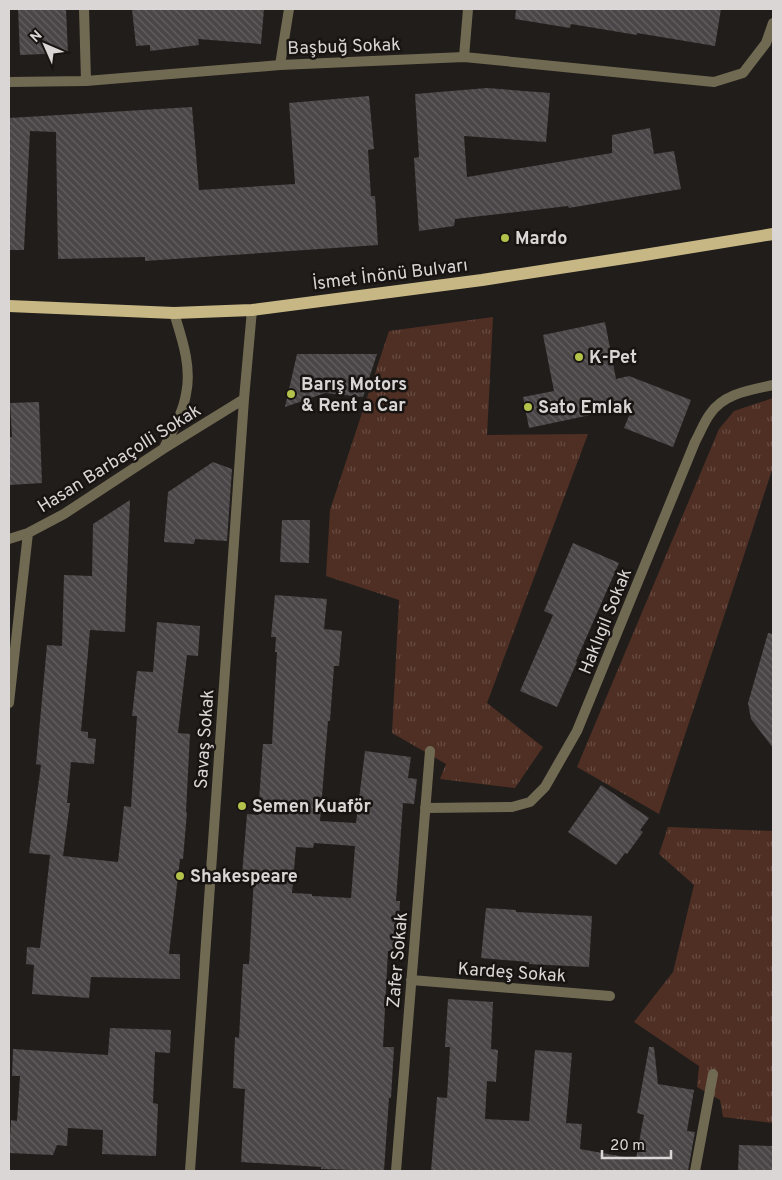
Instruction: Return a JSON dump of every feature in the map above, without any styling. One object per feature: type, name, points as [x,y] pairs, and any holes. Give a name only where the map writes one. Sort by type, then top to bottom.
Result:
[{"type":"main road","name":"İsmet İnönü Bulvarı","points":[[9,306],[174,313],[252,310],[482,280],[773,234]]},
{"type":"street","points":[[84,9],[86,81]]},
{"type":"street","points":[[280,65],[289,9]]},
{"type":"street","points":[[464,57],[468,9]]},
{"type":"street","name":"Başbuğ Sokak","points":[[9,82],[86,81],[280,65],[464,57],[714,82],[743,73],[766,42],[773,23]]},
{"type":"street","name":"Savaş Sokak","points":[[190,1171],[244,399],[252,310]]},
{"type":"street","points":[[163,449],[178,419],[186,394],[188,367],[183,341],[174,313]]},
{"type":"street","name":"Haklıgil Sokak","points":[[425,808],[512,807],[530,802],[545,787],[577,731],[695,442],[710,414],[721,401],[736,394],[773,385]]},
{"type":"street","name":"Hasan Barbaçolli Sokak","points":[[9,539],[28,533],[64,514],[244,399]]},
{"type":"street","points":[[9,703],[28,533]]},
{"type":"street","name":"Zafer Sokak","points":[[396,1171],[430,751]]},
{"type":"street","name":"Kardeş Sokak","points":[[411,980],[610,996]]},
{"type":"street","points":[[696,1171],[713,1074]]},
{"type":"green space","points":[[493,317],[487,435],[588,434],[487,703],[543,747],[515,788],[440,779],[446,764],[392,733],[399,600],[326,576],[330,510],[389,331]]},
{"type":"green space","points":[[773,398],[773,467],[659,814],[577,767],[719,429],[734,411]]},
{"type":"green space","points":[[668,827],[773,831],[773,1123],[723,1117],[720,1100],[697,1087],[699,1066],[634,1022],[673,972],[694,885],[659,854]]},
{"type":"building","points":[[18,9],[66,9],[68,53],[20,55]]},
{"type":"building","points":[[132,9],[264,9],[261,44],[198,39],[199,45],[150,51],[150,45],[136,46]]},
{"type":"building","points":[[516,9],[721,9],[715,46],[571,24],[570,28],[515,19]]},
{"type":"building","points":[[487,88],[550,93],[546,142],[464,136],[467,177],[612,153],[612,135],[650,128],[654,154],[674,151],[681,189],[569,208],[568,206],[455,219],[454,226],[419,231],[414,158],[419,157],[415,94]]},
{"type":"building","points":[[369,96],[374,149],[368,150],[371,196],[375,196],[378,245],[145,261],[145,257],[58,259],[56,132],[30,131],[24,250],[9,250],[9,118],[192,107],[199,190],[295,184],[289,103]]},
{"type":"building","points":[[605,322],[616,379],[629,376],[691,400],[673,447],[624,428],[633,406],[529,428],[523,397],[554,391],[543,335]]},
{"type":"building","points":[[297,354],[377,354],[363,397],[325,393],[285,407]]},
{"type":"building","points":[[39,402],[42,483],[9,485],[9,437],[12,437],[10,403]]},
{"type":"building","points":[[213,462],[232,469],[227,541],[195,539],[194,544],[164,542],[168,492]]},
{"type":"building","points":[[130,500],[125,632],[90,630],[81,731],[88,732],[88,738],[96,739],[94,764],[71,762],[67,803],[70,803],[63,856],[118,862],[124,806],[131,807],[137,716],[132,716],[137,671],[153,672],[157,622],[200,626],[198,656],[187,655],[178,733],[190,734],[183,859],[180,859],[169,954],[180,954],[180,979],[91,977],[89,998],[32,994],[34,965],[26,964],[27,947],[40,948],[50,855],[29,853],[41,765],[36,764],[47,645],[62,646],[64,575],[92,576],[93,524]]},
{"type":"building","points":[[282,520],[310,520],[309,563],[280,562]]},
{"type":"building","points":[[573,543],[619,563],[557,707],[520,691],[553,615],[544,611]]},
{"type":"building","points":[[275,595],[327,599],[324,629],[342,631],[339,666],[334,666],[320,821],[356,823],[365,751],[411,757],[408,778],[417,779],[414,804],[403,803],[396,901],[400,901],[397,952],[388,951],[383,1047],[394,1047],[384,1171],[321,1169],[321,1167],[241,1162],[245,1089],[233,1088],[235,1037],[239,1038],[243,964],[249,964],[254,876],[242,875],[247,814],[258,815],[263,744],[272,744],[277,652],[275,652],[276,637],[271,637]],"holes":[[[314,843],[355,846],[351,898],[292,893],[296,847],[313,848]]]},
{"type":"building","points":[[768,633],[773,634],[773,748],[751,719],[748,703]]},
{"type":"building","points":[[601,785],[649,818],[640,830],[643,832],[627,854],[625,853],[616,865],[568,832]]},
{"type":"building","points":[[486,908],[516,910],[516,912],[592,916],[589,967],[529,964],[529,962],[481,958]]},
{"type":"building","points":[[448,999],[493,1002],[491,1049],[498,1050],[496,1082],[487,1081],[485,1119],[529,1121],[535,1050],[572,1053],[566,1123],[582,1124],[580,1149],[636,1159],[644,1115],[637,1113],[649,1047],[654,1047],[658,1084],[694,1090],[687,1131],[695,1132],[688,1171],[431,1171],[437,1097],[447,1098],[450,1047],[445,1047]]},
{"type":"building","points":[[110,1028],[171,1030],[170,1053],[155,1052],[153,1103],[158,1104],[156,1156],[102,1154],[103,1130],[68,1128],[67,1146],[57,1145],[53,1155],[9,1153],[11,1120],[17,1121],[20,1076],[12,1076],[13,1049],[108,1055]]},
{"type":"building","points":[[739,1145],[773,1146],[773,1171],[738,1171]]},
{"type":"place","name":"Mardo","points":[[505,238]]},
{"type":"place","name":"K-Pet","points":[[579,357]]},
{"type":"place","name":"Barış Motors & Rent a Car","points":[[291,394]]},
{"type":"place","name":"Sato Emlak","points":[[528,407]]},
{"type":"place","name":"Semen Kuaför","points":[[242,806]]},
{"type":"place","name":"Shakespeare","points":[[180,876]]}]
